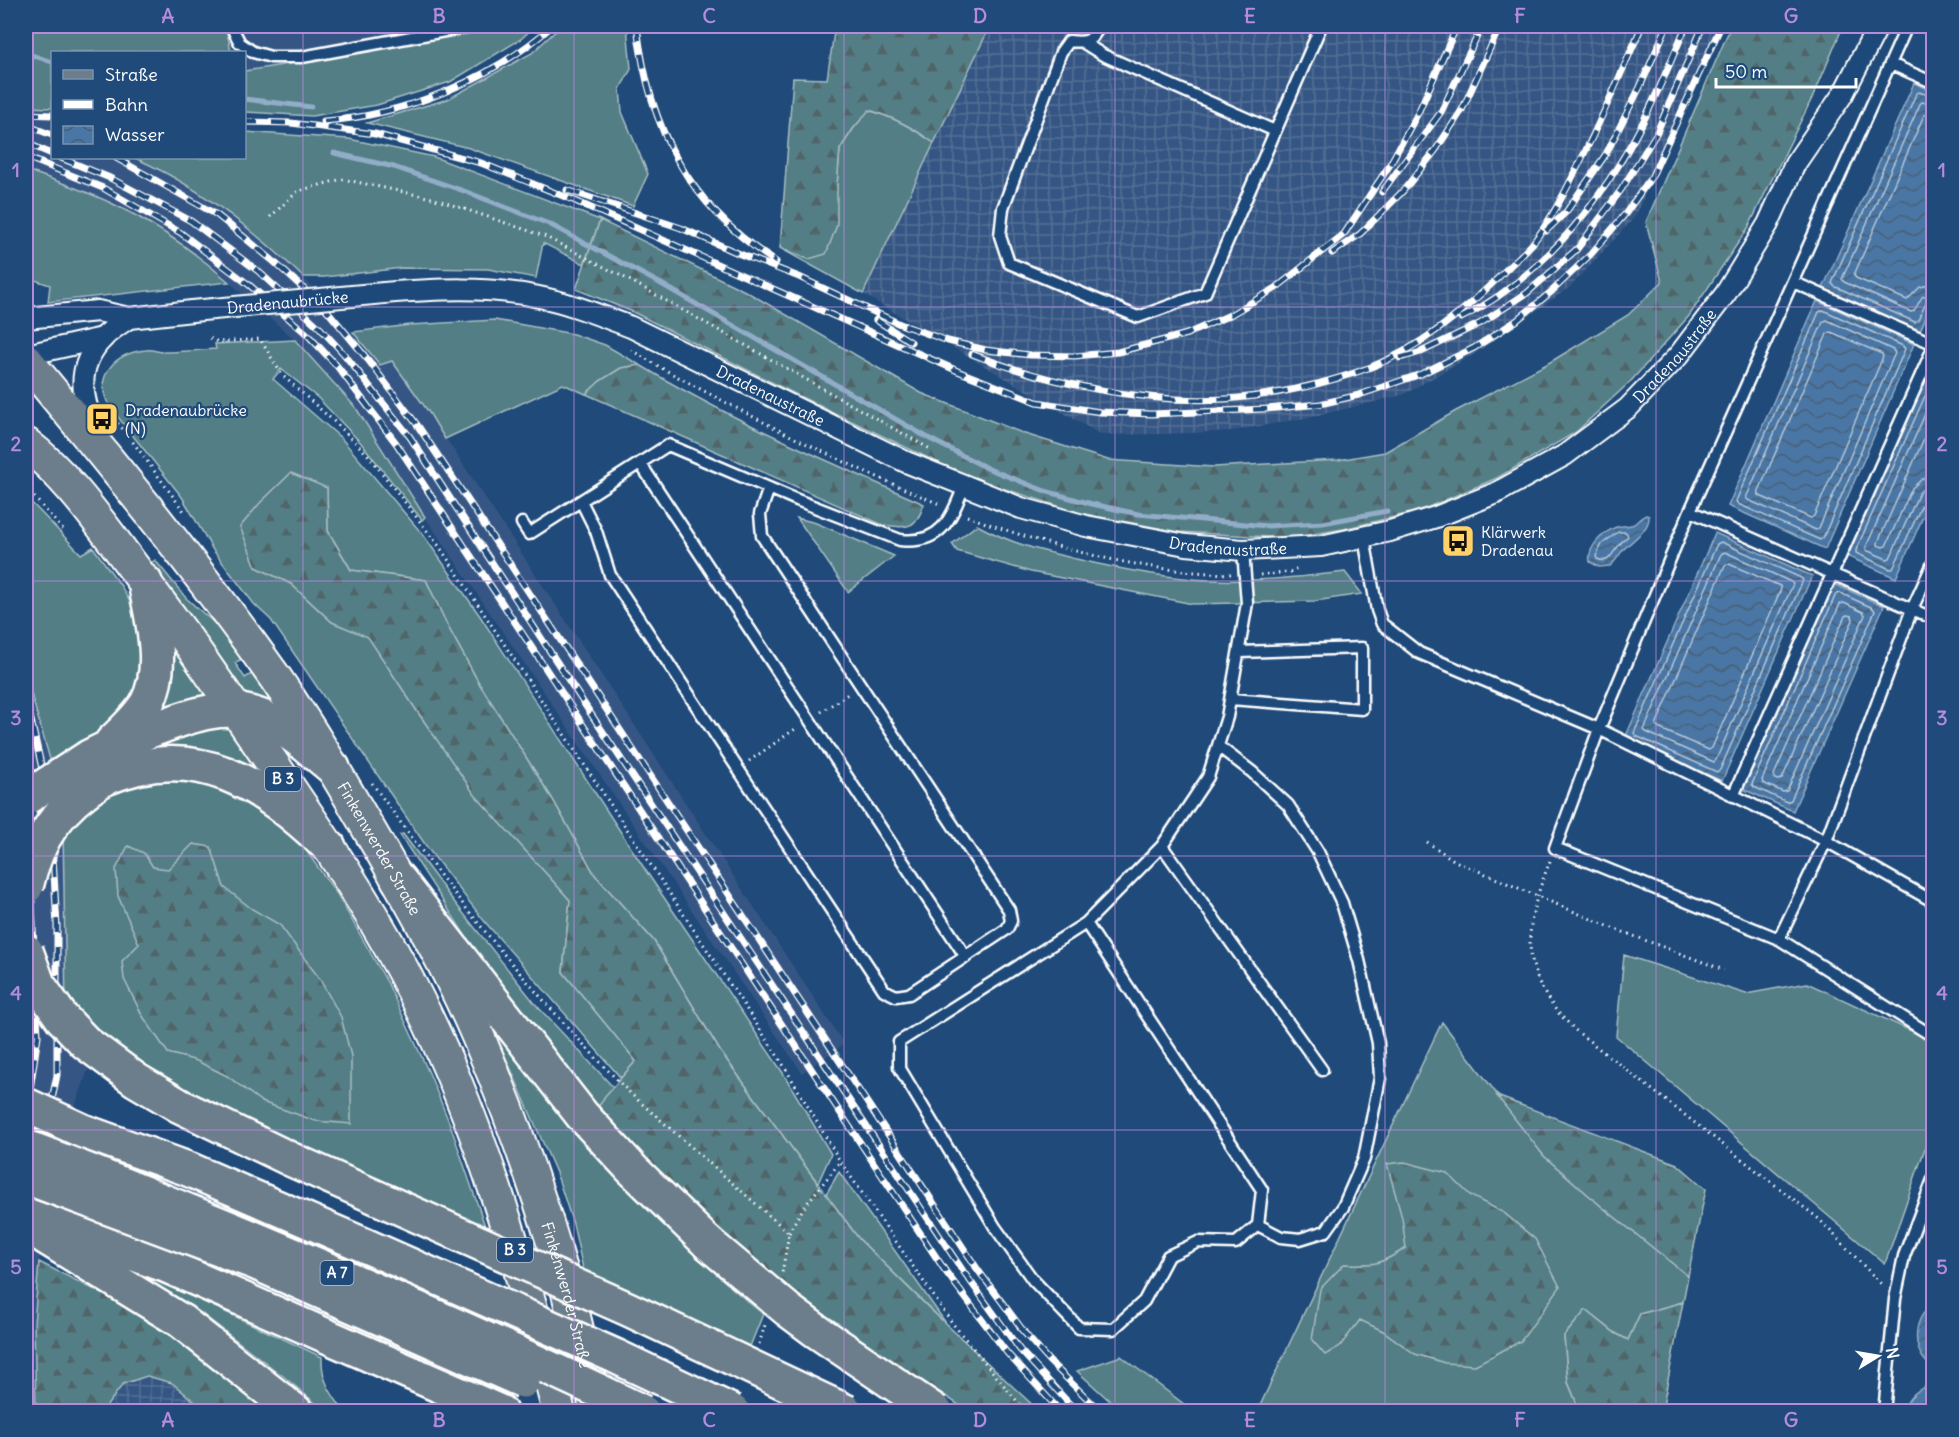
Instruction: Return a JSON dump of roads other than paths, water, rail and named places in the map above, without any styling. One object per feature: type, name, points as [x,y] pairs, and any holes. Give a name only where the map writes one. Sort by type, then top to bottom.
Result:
[{"type":"highway","points":[[26,887],[30,865],[48,830],[61,812],[75,799],[100,761],[147,703],[155,680],[156,641],[145,582]]},
{"type":"highway","points":[[26,798],[192,715],[220,710],[261,717],[281,728],[333,768]]},
{"type":"highway","points":[[100,761],[120,771],[143,766],[171,764],[195,765],[217,770],[266,794],[329,847]]},
{"type":"highway","points":[[398,879],[582,1115],[632,1169],[708,1243],[788,1310],[936,1412]]},
{"type":"highway","points":[[26,951],[38,984],[62,1018],[86,1043],[136,1080],[180,1106],[290,1159],[628,1309],[847,1412]]},
{"type":"highway","name":"A 7","points":[[26,1105],[83,1131],[188,1169],[331,1231],[615,1356],[733,1412]]},
{"type":"highway","name":"A 7","points":[[26,1147],[174,1205],[349,1278],[643,1412]]},
{"type":"highway","name":"A 7","points":[[26,1177],[254,1262],[590,1412]]},
{"type":"highway","points":[[26,1215],[165,1265],[500,1412]]},
{"type":"highway","points":[[26,1225],[181,1321],[296,1412]]},
{"type":"main road","name":"Finkenwerder Straße","points":[[26,360],[172,537],[262,660],[333,768],[398,879],[454,984],[503,1099],[539,1202],[567,1293],[597,1412]]},
{"type":"main road","name":"B 3","points":[[26,444],[76,492],[145,582],[329,847],[386,938],[418,1000],[460,1093],[489,1171],[525,1284],[559,1412]]},
{"type":"street","name":"Dradenaustraße","points":[[384,293],[446,289],[496,291],[542,297],[596,314],[631,327],[906,462],[1021,508],[1096,529],[1186,545],[1243,550],[1321,546],[1412,525],[1496,493],[1565,455],[1628,408],[1679,355],[1726,293],[1768,224],[1795,164],[1843,94],[1878,26]]},
{"type":"street","name":"Dradenaubrücke","points":[[129,318],[384,293]]},
{"type":"street","points":[[26,318],[98,311],[129,318]]},
{"type":"street","points":[[102,451],[87,410],[83,381],[86,366],[91,354],[103,338],[129,318]]},
{"type":"street","points":[[26,355],[103,338]]},
{"type":"lane","points":[[231,26],[240,43],[253,52],[271,57],[302,57],[472,26]]},
{"type":"lane","points":[[1084,42],[1094,36],[1099,26]]},
{"type":"lane","points":[[1275,131],[1103,55],[1084,42],[1069,41],[1061,52],[1003,208],[1000,236],[1010,263],[1138,317],[1205,293],[1321,26]]},
{"type":"lane","points":[[1907,26],[1690,511],[1599,729],[1555,848],[1779,939],[1934,1037]]},
{"type":"lane","points":[[1891,64],[1934,83]]},
{"type":"lane","points":[[1734,796],[1934,345],[1794,282]]},
{"type":"lane","points":[[522,523],[529,534],[668,445],[769,488],[900,540],[912,542],[922,540],[947,525],[964,486]]},
{"type":"lane","points":[[640,463],[966,957]]},
{"type":"lane","points":[[581,501],[596,531],[610,575],[884,990],[896,996],[909,994],[1007,929],[1011,921],[1009,910],[762,536],[760,514],[769,488]]},
{"type":"lane","points":[[1690,511],[1934,619]]},
{"type":"lane","points":[[1364,537],[1377,610],[1382,624],[1419,654],[1599,729],[1826,841],[1934,902]]},
{"type":"lane","points":[[1086,923],[1262,1190],[1258,1225],[1236,1243],[1198,1242],[1168,1257],[1143,1301],[1113,1329],[1079,1328],[1032,1280],[995,1227],[899,1067],[899,1042],[1086,923],[1162,846],[1208,777],[1227,717],[1248,603],[1243,550]]},
{"type":"lane","points":[[1779,939],[1826,841],[1912,609],[1934,561]]},
{"type":"lane","points":[[1231,699],[1362,709],[1362,648],[1239,652]]},
{"type":"lane","points":[[1218,746],[1252,772],[1288,806],[1318,852],[1342,903],[1359,960],[1378,1043],[1380,1078],[1365,1159],[1343,1207],[1326,1231],[1300,1239],[1281,1236],[1258,1225]]},
{"type":"lane","points":[[1162,846],[1322,1070]]},
{"type":"lane","points":[[1884,1412],[1896,1299],[1904,1256],[1934,1177]]},
{"type":"water","points":[[101,26],[172,26],[170,30],[110,31]]},
{"type":"water","points":[[1914,83],[1934,92],[1933,301],[1920,331],[1823,288]]},
{"type":"water","points":[[1817,301],[1914,344],[1825,549],[1728,506]]},
{"type":"water","points":[[1933,361],[1933,494],[1896,578],[1847,556]]},
{"type":"water","points":[[1646,515],[1649,516],[1647,526],[1610,566],[1599,567],[1590,562],[1593,546],[1600,537],[1614,528],[1634,524]]},
{"type":"water","points":[[1715,533],[1812,576],[1722,781],[1625,738]]},
{"type":"water","points":[[1834,584],[1884,606],[1793,811],[1743,789]]},
{"type":"water","points":[[1933,1304],[1933,1368],[1921,1354],[1916,1336],[1921,1318]]},
{"type":"water","points":[[1933,1384],[1933,1411],[1903,1411],[1914,1394]]},
{"type":"waterway","points":[[26,53],[51,62]]},
{"type":"waterway","points":[[246,99],[311,107]]},
{"type":"waterway","points":[[334,153],[394,167],[549,224],[663,285],[930,439],[989,469],[1045,491],[1138,514],[1267,526],[1323,523],[1387,511]]},
{"type":"railway","points":[[324,121],[385,112],[446,92],[503,62],[552,26]]},
{"type":"railway","points":[[637,26],[651,97],[663,130],[678,160],[696,189],[718,215],[745,240],[776,262]]},
{"type":"railway","points":[[567,190],[681,228],[799,277],[900,324],[948,341],[986,350],[1030,355],[1075,356],[1118,352],[1187,334],[1230,315],[1276,288],[1344,234],[1389,166],[1418,113],[1457,26]]},
{"type":"railway","points":[[1382,192],[1441,112],[1482,26]]},
{"type":"railway","points":[[1332,253],[1360,234],[1403,191],[1435,151],[1462,110],[1500,26]]},
{"type":"railway","points":[[972,354],[1032,374],[1097,389],[1130,395],[1194,400],[1262,395],[1299,388],[1354,373],[1389,359],[1407,350],[1456,316],[1500,276],[1538,236],[1550,219],[1583,156],[1642,26]]},
{"type":"railway","points":[[1546,231],[1566,212],[1606,154],[1640,87],[1667,26]]},
{"type":"railway","points":[[1461,318],[1514,285],[1561,242],[1581,218],[1601,192],[1634,139],[1686,26]]},
{"type":"railway","points":[[1400,358],[1421,352],[1481,323],[1527,293],[1577,249],[1621,190],[1656,134],[1703,26]]},
{"type":"railway","points":[[246,122],[291,123],[375,134],[481,163],[573,200],[960,372],[1037,402],[1100,412],[1152,414],[1266,409],[1320,404],[1359,395],[1421,374],[1474,348],[1516,321],[1551,292],[1591,254],[1626,213],[1652,176],[1721,26]]},
{"type":"railway","points":[[26,114],[51,115]]},
{"type":"railway","points":[[26,125],[51,135]]},
{"type":"railway","points":[[26,143],[51,154]]},
{"type":"railway","points":[[26,157],[103,188],[181,233],[248,284],[306,333],[337,366],[396,443],[946,1272],[1007,1353],[1061,1412]]},
{"type":"railway","points":[[63,159],[110,178],[191,221],[258,271],[320,328],[344,354],[410,437],[579,696],[963,1271],[1020,1350],[1077,1412]]},
{"type":"railway","points":[[118,159],[217,215],[325,308],[369,361],[418,426],[978,1270],[1025,1333]]},
{"type":"railway","points":[[876,320],[911,342]]},
{"type":"railway","points":[[26,698],[50,804],[57,926],[57,1075],[44,1139],[26,1185]]},
{"type":"railway","points":[[26,806],[38,1036],[26,1116]]},
{"type":"railway","points":[[1020,1328],[1049,1361],[1101,1412]]},
{"type":"place","name":"Dradenaubrücke (N)","points":[[102,419]]},
{"type":"place","name":"Klärwerk Dradenau","points":[[1458,541]]}]
